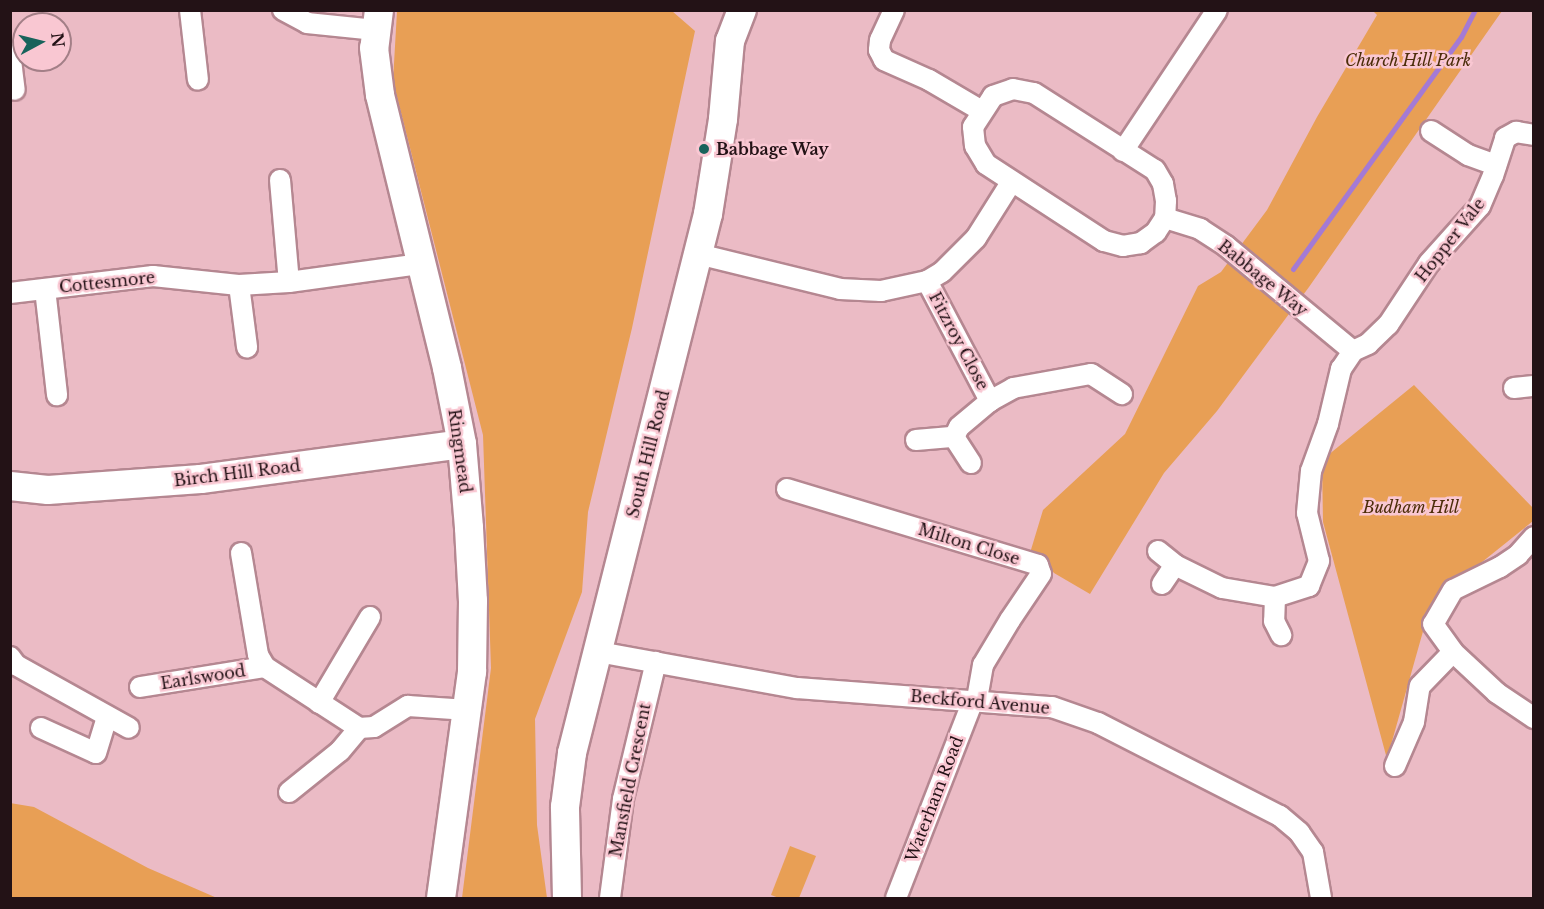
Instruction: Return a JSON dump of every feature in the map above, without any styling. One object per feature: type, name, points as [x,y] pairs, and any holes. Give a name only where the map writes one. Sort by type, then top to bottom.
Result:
[{"type":"street","points":[[190,10],[198,80]]},
{"type":"street","points":[[283,10],[307,23],[377,20]]},
{"type":"street","points":[[725,10],[730,41]]},
{"type":"street","name":"South Hill Road","points":[[567,898],[565,807],[572,753],[698,255],[723,119],[730,41],[742,10]]},
{"type":"street","points":[[894,10],[880,40],[879,50],[884,60],[929,80],[982,111]]},
{"type":"street","points":[[1123,151],[1217,10]]},
{"type":"street","name":"Ringmead","points":[[377,20],[374,48],[380,94],[438,326],[462,444],[473,601],[468,710],[441,898]]},
{"type":"street","points":[[10,52],[15,90]]},
{"type":"street","points":[[1013,89],[1034,93],[1155,170],[1163,184],[1166,201],[1165,218],[1156,232],[1141,243],[1123,246],[1104,241],[986,164],[975,146],[973,127],[982,111],[993,96],[1013,89]]},
{"type":"street","points":[[1431,131],[1468,155],[1496,165]]},
{"type":"street","name":"Hopper Vale","points":[[1353,351],[1368,344],[1388,325],[1429,263],[1480,206],[1502,143],[1509,135],[1516,132],[1533,135]]},
{"type":"street","points":[[280,180],[290,282]]},
{"type":"street","points":[[698,255],[840,289],[881,291],[927,281],[942,272],[976,238],[1011,181]]},
{"type":"street","name":"Babbage Way","points":[[1165,218],[1200,229],[1226,246],[1353,351]]},
{"type":"street","name":"Cottesmore","points":[[10,293],[153,276],[239,285],[290,282],[421,264]]},
{"type":"street","name":"Fitzroy Close","points":[[927,281],[990,401]]},
{"type":"street","points":[[239,285],[247,347]]},
{"type":"street","points":[[45,289],[57,395]]},
{"type":"street","points":[[1158,551],[1174,565],[1222,588],[1275,597],[1309,585],[1319,561],[1307,513],[1311,471],[1329,424],[1341,369],[1353,351]]},
{"type":"street","name":"Fitzroy Close","points":[[954,437],[959,426],[990,401],[1012,388],[1091,374],[1122,394]]},
{"type":"street","points":[[916,440],[954,437],[971,463]]},
{"type":"street","name":"Birch Hill Road","points":[[10,486],[48,490],[201,479],[462,444]]},
{"type":"street","name":"Milton Close","points":[[787,489],[1038,565],[1041,574],[983,665],[975,700]]},
{"type":"street","points":[[1533,537],[1518,555],[1500,567],[1453,590],[1434,624],[1454,652],[1497,693],[1533,718]]},
{"type":"street","name":"Earlswood","points":[[241,553],[258,656],[265,667],[359,728]]},
{"type":"street","points":[[1162,584],[1174,565]]},
{"type":"street","points":[[1275,597],[1274,621],[1281,635]]},
{"type":"street","points":[[319,703],[370,617]]},
{"type":"street","name":"Beckford Avenue","points":[[598,652],[797,688],[1052,707],[1098,723],[1280,816],[1299,832],[1313,852],[1321,898]]},
{"type":"street","points":[[1395,766],[1414,722],[1420,686],[1454,652]]},
{"type":"street","points":[[10,657],[16,664],[107,718],[129,728]]},
{"type":"street","name":"Mansfield Crescent","points":[[610,898],[623,800],[656,662]]},
{"type":"street","name":"Earlswood","points":[[140,687],[265,667]]},
{"type":"street","name":"Waterham Road","points":[[896,898],[975,700]]},
{"type":"street","points":[[289,792],[340,751],[359,728],[374,727],[408,706],[468,710]]},
{"type":"street","points":[[41,728],[96,753],[107,718]]},
{"type":"green space","points":[[397,11],[672,11],[695,31],[632,328],[588,512],[582,592],[535,719],[537,825],[547,898],[462,898],[491,668],[483,435],[393,81]]},
{"type":"green space","name":"Church Hill Park","points":[[1373,11],[1502,11],[1309,287],[1217,411],[1164,473],[1090,594],[1054,573],[1044,561],[1030,553],[1043,510],[1125,434],[1198,286],[1221,272],[1267,210],[1317,117],[1377,15]]},
{"type":"green space","name":"Budham Hill","points":[[1414,385],[1533,508],[1533,521],[1431,603],[1387,759],[1323,522],[1322,460]]},
{"type":"green space","points":[[10,803],[34,807],[148,868],[217,898],[11,898]]},
{"type":"green space","points":[[790,846],[816,856],[799,898],[779,898],[771,895]]},
{"type":"waterway","points":[[1293,269],[1461,37],[1475,10]]},
{"type":"place","name":"Babbage Way","points":[[704,149]]}]
